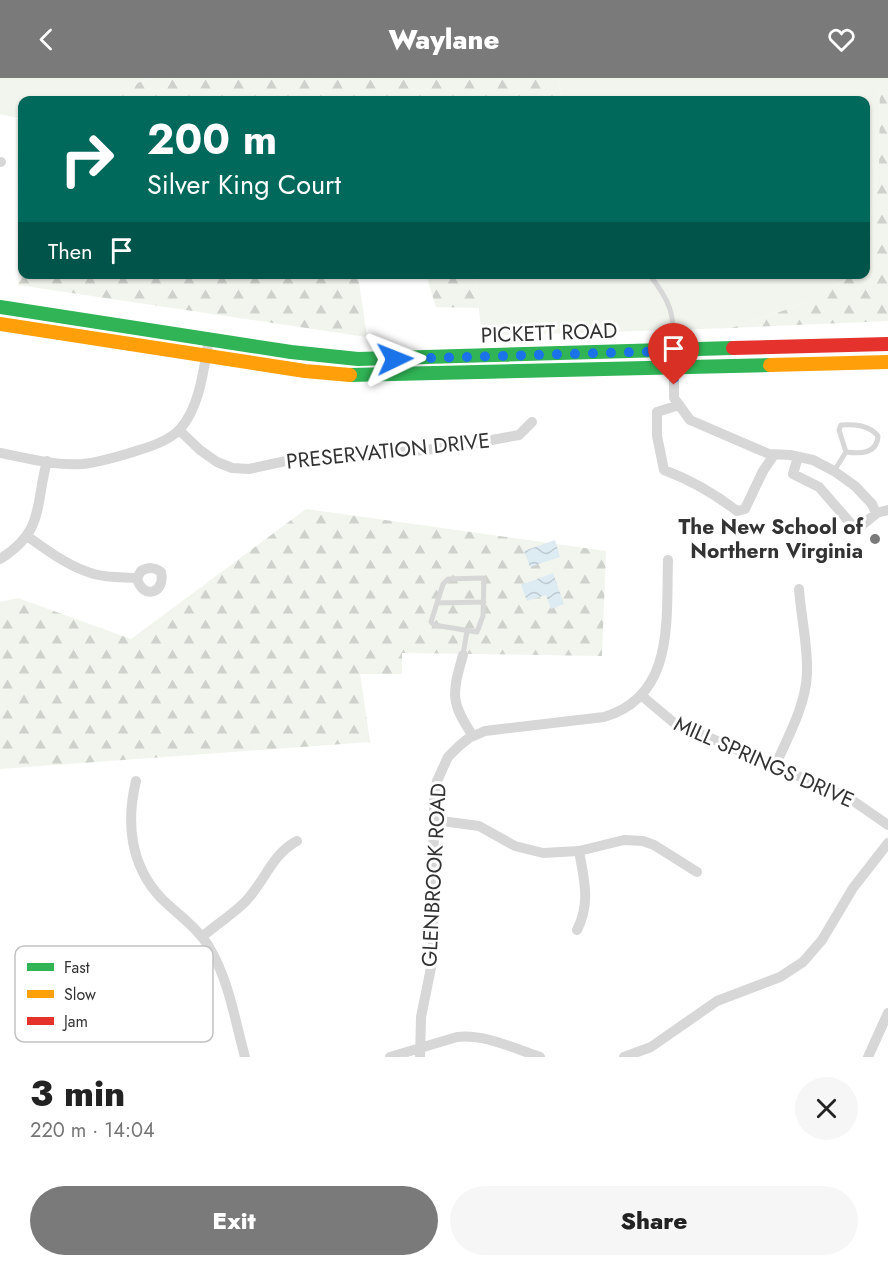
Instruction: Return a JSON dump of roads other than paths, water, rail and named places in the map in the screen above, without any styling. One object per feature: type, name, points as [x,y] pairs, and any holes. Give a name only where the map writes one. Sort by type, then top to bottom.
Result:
[{"type":"main road","name":"PICKETT ROAD","points":[[0,307],[291,352],[358,359],[888,344]]},
{"type":"main road","name":"PICKETT ROAD","points":[[0,324],[206,357],[357,376],[888,362]]},
{"type":"street","points":[[0,453],[79,464],[102,461],[155,445],[179,430],[192,410],[209,339]]},
{"type":"street","points":[[674,351],[674,398],[690,420],[774,455],[798,457],[813,460],[855,486],[883,512],[862,525],[853,526],[819,487],[793,474],[798,457]]},
{"type":"street","points":[[679,405],[657,412],[657,436],[664,470],[683,477],[720,498],[737,511],[745,509],[763,471],[774,455]]},
{"type":"street","name":"PRESERVATION DRIVE","points":[[179,430],[200,450],[218,462],[232,468],[249,469],[325,454],[426,450],[481,442],[519,435],[532,422]]},
{"type":"street","points":[[0,559],[16,549],[27,536],[36,519],[47,461]]},
{"type":"street","points":[[27,536],[75,567],[95,574],[137,578]]},
{"type":"street","name":"GLENBROOK ROAD","points":[[420,1053],[422,1008],[433,958],[435,792],[441,770],[448,757],[473,736],[502,728],[604,717],[617,713],[642,696],[653,680],[661,659],[666,623],[668,560]]},
{"type":"street","points":[[776,766],[806,689],[807,663],[800,589]]},
{"type":"street","points":[[464,655],[457,676],[455,702],[459,715],[473,736]]},
{"type":"street","name":"MILL SPRINGS DRIVE","points":[[642,696],[673,722],[849,798],[888,825]]},
{"type":"street","points":[[136,781],[130,820],[133,844],[139,864],[160,897],[202,937],[207,946]]},
{"type":"street","points":[[434,820],[479,826],[524,849],[543,853],[579,851],[624,840],[643,841],[654,845],[697,872]]},
{"type":"street","points":[[202,937],[246,900],[276,858],[297,840]]},
{"type":"street","points":[[624,1057],[651,1047],[717,1001],[780,977],[803,962],[822,940],[853,888],[888,843]]},
{"type":"street","points":[[577,930],[585,916],[586,904],[579,851]]},
{"type":"street","points":[[213,957],[223,976],[245,1057]]},
{"type":"street","points":[[868,1057],[888,1013]]},
{"type":"street","points":[[390,1057],[420,1053],[457,1037],[469,1036],[483,1038],[540,1057]]},
{"type":"lane","points":[[653,279],[670,307],[674,322],[674,351]]},
{"type":"lane","points":[[834,471],[846,452],[839,430],[841,425],[870,428],[878,436],[873,449],[865,452],[846,452]]},
{"type":"lane","points":[[484,578],[484,602],[483,616],[477,632],[434,625],[431,622],[443,584],[448,579],[484,578]]},
{"type":"lane","points":[[437,603],[484,602]]},
{"type":"lane","points":[[464,655],[467,631]]},
{"type":"water","points":[[555,540],[560,557],[530,567],[524,551]]},
{"type":"water","points":[[553,573],[564,604],[551,609],[546,595],[527,601],[521,585]]},
{"type":"place","name":"The New School of Northern Virginia","points":[[875,539]]}]
